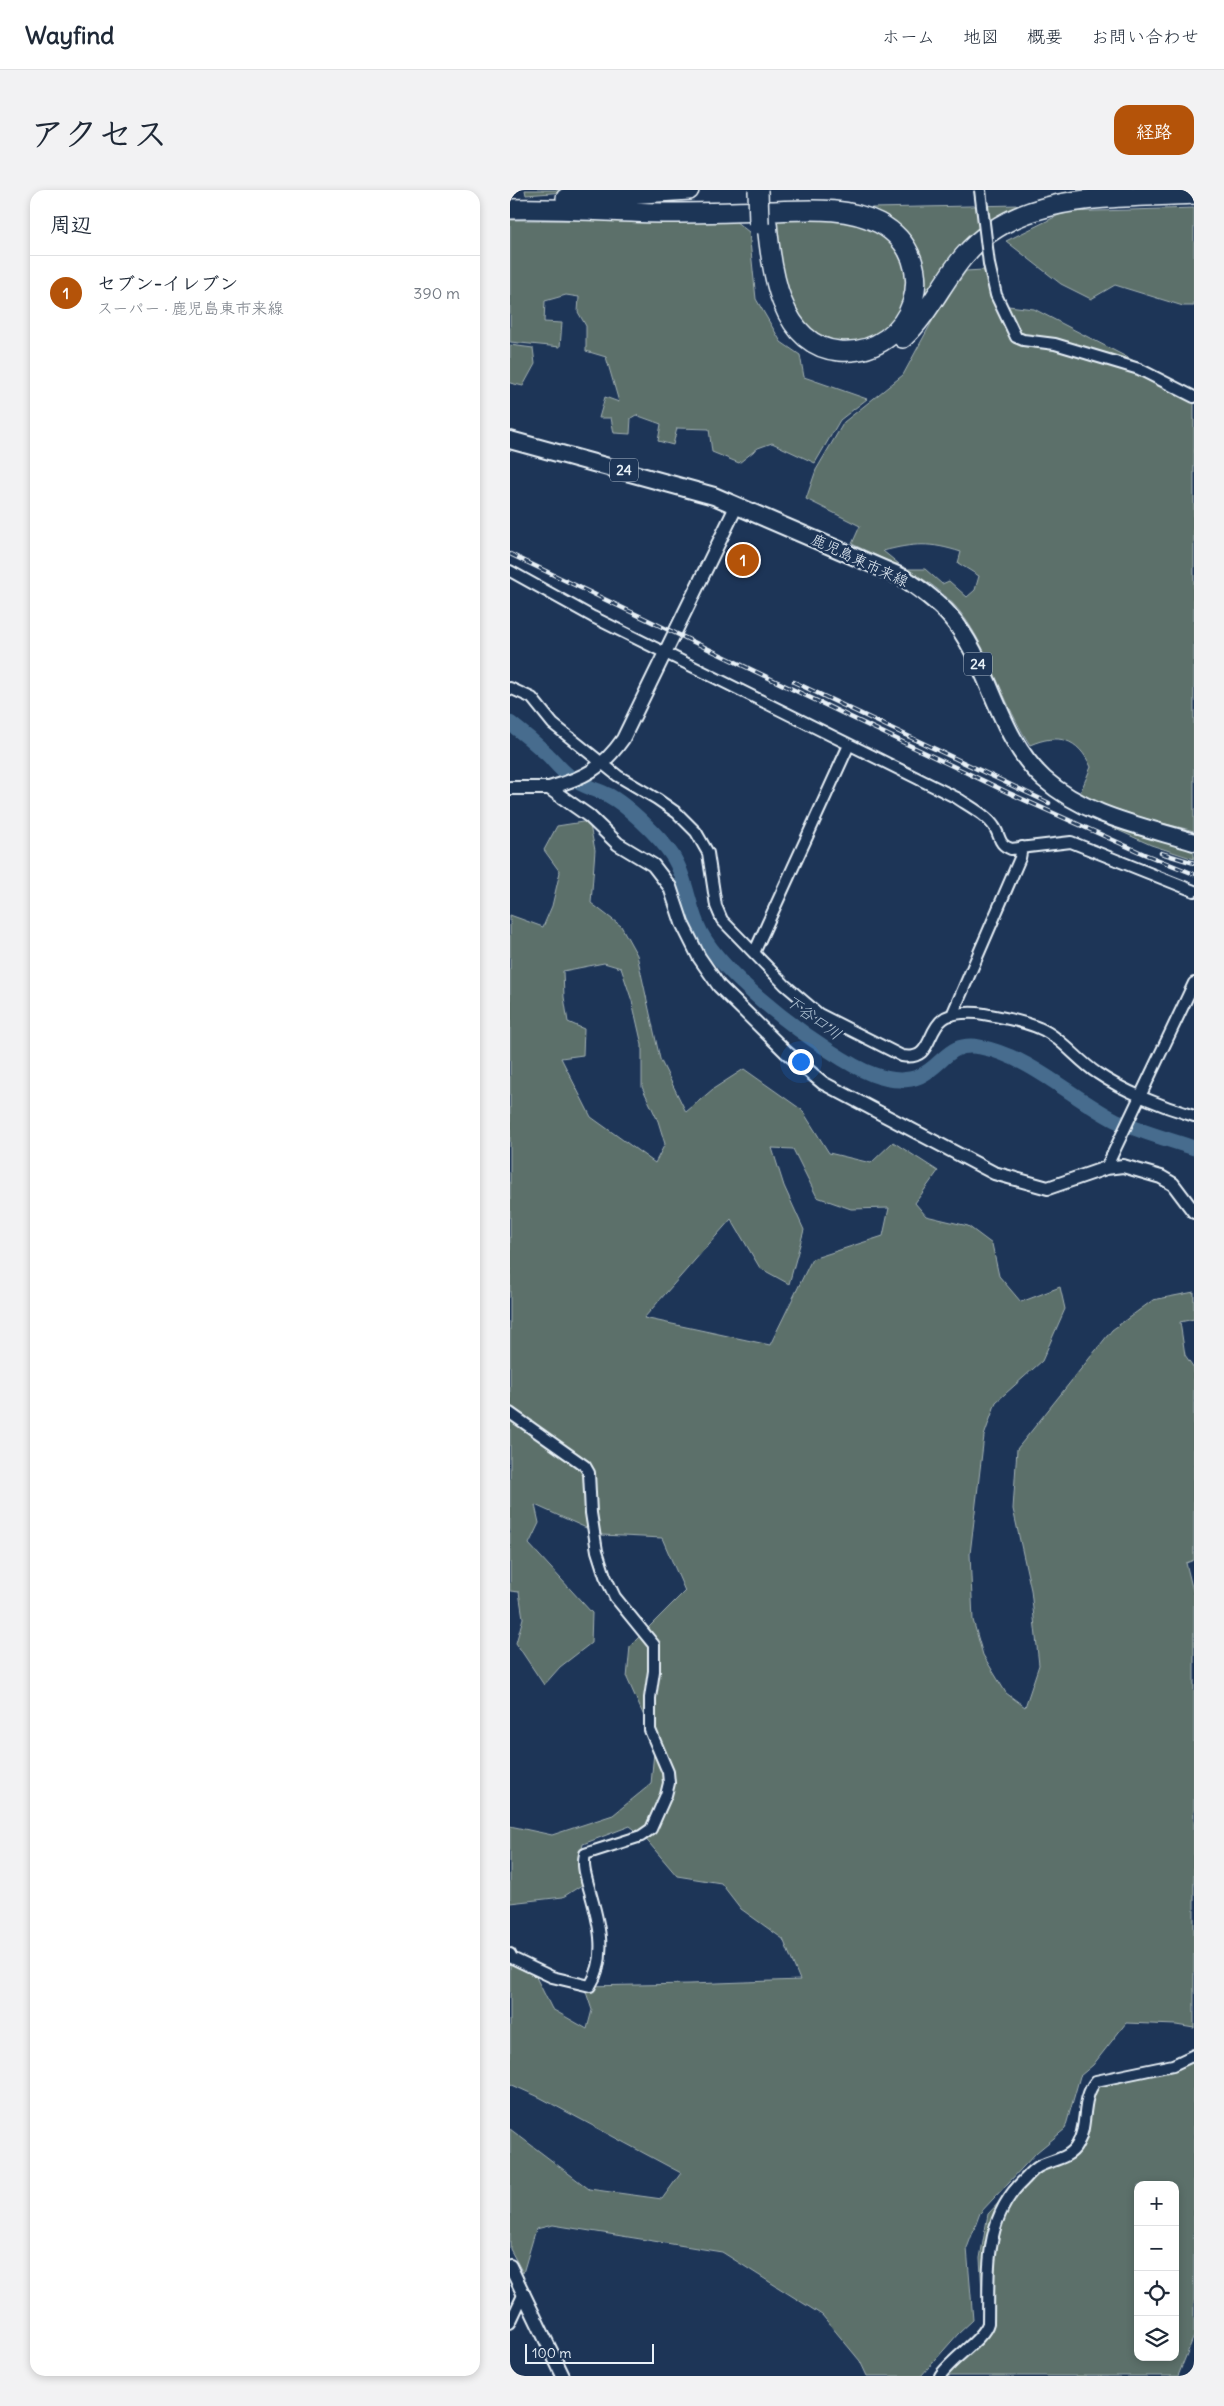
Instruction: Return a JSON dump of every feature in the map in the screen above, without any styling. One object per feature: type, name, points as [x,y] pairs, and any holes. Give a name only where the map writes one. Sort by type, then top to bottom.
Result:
[{"type":"highway","points":[[510,202],[689,190]]},
{"type":"highway","points":[[510,209],[586,209],[668,213],[818,210],[858,215],[879,224],[894,234],[905,248],[916,277],[915,293],[905,321],[895,333],[867,348],[850,352],[835,350],[818,344],[804,334],[791,319],[780,297],[772,269],[763,223],[758,190]]},
{"type":"highway","points":[[766,190],[763,223],[763,273],[775,310],[799,341],[815,352],[834,359],[856,360],[876,355],[894,346],[926,312],[964,256],[994,228],[1013,218],[1033,210],[1082,200],[1194,194]]},
{"type":"main road","name":"鹿児島東市来線","points":[[510,440],[638,474],[737,505],[888,570],[928,594],[950,616],[963,635],[1011,737],[1044,778],[1089,809],[1194,842]]},
{"type":"street","points":[[980,190],[989,264],[996,294],[1016,337],[1023,340],[1056,344],[1139,369],[1194,397]]},
{"type":"street","points":[[510,788],[549,788],[577,780],[604,764],[623,739],[737,505]]},
{"type":"street","points":[[510,571],[560,600],[956,798],[980,814],[995,828],[999,842],[1011,850],[1022,847],[1071,842],[1194,891]]},
{"type":"street","points":[[510,688],[532,698],[553,724],[618,776],[664,804],[696,832],[708,853],[716,906],[722,920],[819,1014],[902,1056],[917,1056],[923,1050],[940,1022],[952,1015],[982,1014],[1040,1028],[1097,1074],[1138,1100],[1194,1116]]},
{"type":"street","points":[[754,953],[849,745]]},
{"type":"street","points":[[549,788],[589,816],[618,844],[654,865],[670,887],[682,923],[699,957],[719,986],[786,1052],[824,1083],[994,1173],[1048,1188],[1106,1168],[1123,1166],[1160,1177],[1178,1189],[1194,1212]]},
{"type":"street","points":[[952,1015],[1020,858],[1022,847]]},
{"type":"street","points":[[1106,1168],[1194,983]]},
{"type":"street","points":[[510,1414],[576,1458],[589,1473],[591,1513],[597,1551],[605,1576],[615,1597],[654,1645],[654,1671],[650,1698],[650,1730],[668,1772],[669,1783],[651,1830],[642,1836],[586,1854],[584,1870],[600,1929],[600,1948],[594,1979],[590,1986],[552,1977],[512,1958],[510,1954]]},
{"type":"street","points":[[940,2376],[948,2364],[985,2332],[988,2323],[990,2252],[996,2222],[1004,2202],[1037,2167],[1065,2156],[1077,2146],[1087,2091],[1096,2081],[1173,2065],[1194,2055]]},
{"type":"street","points":[[510,2266],[563,2376]]},
{"type":"street","points":[[510,2323],[524,2293]]},
{"type":"green space","points":[[525,190],[589,190],[526,195]]},
{"type":"green space","points":[[1019,205],[1020,209],[910,325],[920,274],[871,214],[872,208]]},
{"type":"green space","points":[[1194,208],[1194,306],[1183,306],[1115,285],[1091,299],[1061,284],[1006,241],[1065,212]]},
{"type":"green space","points":[[775,217],[847,220],[875,231],[887,240],[904,264],[908,278],[908,293],[900,313],[873,339],[860,343],[838,343],[818,335],[810,329],[795,313],[785,291],[780,266]]},
{"type":"green space","points":[[510,220],[735,221],[749,232],[756,299],[781,342],[800,355],[804,377],[867,399],[840,420],[815,463],[772,443],[758,448],[739,463],[712,452],[709,429],[677,428],[673,445],[658,441],[661,424],[636,415],[631,418],[630,434],[614,433],[611,418],[599,418],[605,397],[619,402],[606,357],[586,351],[586,326],[578,312],[579,297],[566,295],[545,301],[544,322],[562,323],[560,347],[510,342]]},
{"type":"green space","points":[[983,270],[1008,306],[1034,309],[1194,392],[1194,831],[1104,807],[1080,793],[1091,767],[1086,757],[1073,744],[1058,739],[1050,739],[1030,745],[1016,720],[981,645],[968,623],[951,602],[930,584],[903,569],[925,569],[942,584],[949,581],[967,597],[975,590],[979,576],[958,563],[961,552],[931,545],[904,546],[883,551],[899,564],[894,564],[852,544],[860,526],[806,499],[816,470],[844,422],[903,375],[935,316],[966,271]]},
{"type":"green space","points":[[510,345],[533,348],[535,364],[523,386],[510,383]]},
{"type":"green space","points":[[1096,818],[1194,849],[1194,859],[1151,845],[1093,819]]},
{"type":"green space","points":[[589,821],[595,850],[591,903],[621,926],[637,955],[660,1059],[686,1112],[713,1089],[744,1069],[802,1110],[829,1153],[871,1163],[893,1142],[938,1171],[915,1203],[926,1216],[968,1226],[992,1244],[999,1276],[1021,1302],[1060,1287],[1065,1309],[1042,1361],[996,1402],[984,1436],[970,1554],[973,1620],[983,1655],[1006,1693],[1025,1707],[1039,1665],[1031,1590],[1013,1509],[1017,1449],[1112,1330],[1153,1300],[1194,1292],[1194,1319],[1180,1322],[1185,1355],[1194,1368],[1194,1560],[1186,1563],[1194,1595],[1194,2028],[1176,2025],[1126,2023],[1093,2065],[1080,2076],[1065,2129],[1037,2152],[980,2213],[967,2248],[973,2320],[921,2376],[867,2376],[860,2361],[822,2315],[722,2252],[553,2225],[536,2229],[523,2273],[510,2249],[510,2129],[589,2189],[662,2199],[681,2173],[539,2097],[510,2084],[510,1960],[528,1961],[552,2009],[587,2029],[592,2010],[584,1986],[800,1980],[783,1939],[741,1909],[721,1883],[677,1876],[644,1837],[630,1826],[583,1844],[580,1858],[588,1881],[563,1897],[510,1903],[510,1826],[552,1835],[613,1815],[651,1784],[655,1741],[627,1678],[630,1646],[685,1591],[662,1538],[602,1535],[535,1505],[539,1523],[529,1544],[592,1613],[591,1643],[560,1667],[544,1685],[516,1643],[523,1618],[519,1592],[510,1591],[510,915],[543,927],[552,906],[560,872],[544,850],[557,826]],"holes":[[[604,963],[621,968],[632,1001],[642,1045],[642,1087],[658,1121],[665,1144],[655,1163],[591,1117],[561,1058],[583,1055],[584,1029],[568,1022],[564,997],[563,971]],[[772,1148],[793,1149],[817,1197],[851,1209],[889,1208],[883,1236],[812,1259],[770,1345],[644,1318],[731,1219],[760,1268],[789,1284],[804,1230],[784,1186]]]},
{"type":"green space","points":[[1194,2049],[1194,2336],[1178,2376],[937,2376],[947,2360],[981,2330],[983,2308],[980,2258],[988,2214],[1032,2167],[1065,2154],[1076,2138],[1090,2091],[1108,2080],[1148,2069]]},
{"type":"waterway","name":"下谷口川","points":[[510,723],[574,780],[616,800],[651,831],[667,848],[677,864],[693,914],[701,933],[711,949],[741,982],[759,998],[796,1028],[840,1057],[873,1074],[897,1080],[920,1076],[960,1047],[980,1047],[1016,1059],[1033,1068],[1115,1120],[1144,1132],[1194,1148]]},
{"type":"railway","points":[[510,554],[1009,793],[1144,854],[1194,874]]},
{"type":"railway","points":[[794,682],[1049,803]]},
{"type":"railway","points":[[1161,853],[1194,863]]},
{"type":"place","name":"セブン-イレブン","points":[[743,560]]}]
